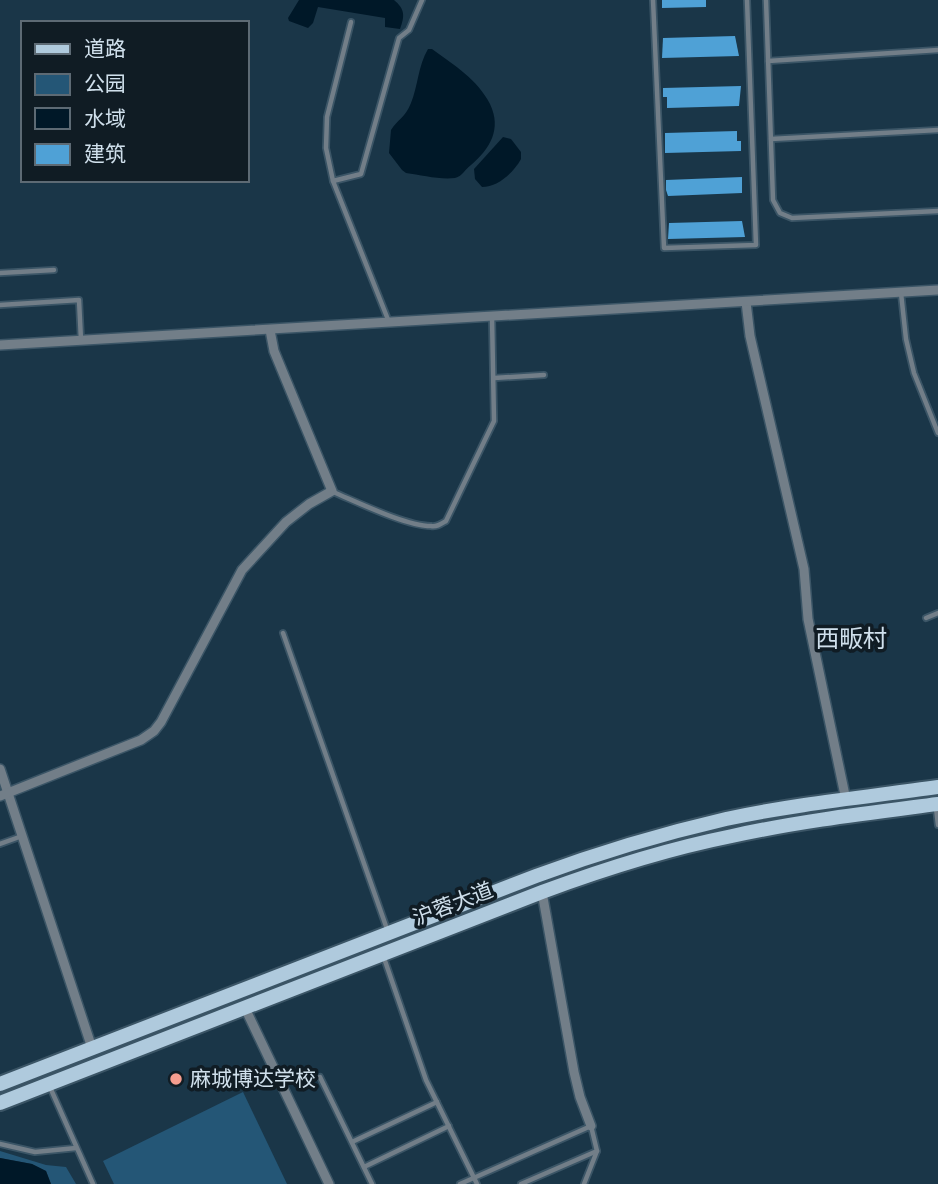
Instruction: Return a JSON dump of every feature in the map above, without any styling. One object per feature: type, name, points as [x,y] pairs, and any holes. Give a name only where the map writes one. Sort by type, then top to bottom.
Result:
[{"type":"main road","name":"沪蓉大道","points":[[0,1084],[573,862],[649,838],[767,811],[938,787]]},
{"type":"main road","name":"沪蓉大道","points":[[0,1103],[542,892],[653,855],[731,836],[937,804]]},
{"type":"street","points":[[0,345],[938,290]]},
{"type":"street","points":[[746,302],[750,336],[804,569],[808,618],[846,800]]},
{"type":"street","points":[[4,795],[109,754],[154,731],[242,570],[286,522],[332,491],[274,351],[270,330]]},
{"type":"street","points":[[0,769],[4,795],[22,836],[92,1048]]},
{"type":"street","points":[[542,892],[580,1097],[591,1126]]},
{"type":"street","points":[[244,1008],[329,1184]]},
{"type":"lane","points":[[334,181],[361,174],[399,38],[410,30],[422,0]]},
{"type":"lane","points":[[653,0],[664,248],[756,245],[747,0]]},
{"type":"lane","points":[[766,0],[773,200],[777,209],[788,217],[938,211]]},
{"type":"lane","points":[[351,22],[327,117],[326,148],[334,181],[389,323]]},
{"type":"lane","points":[[768,61],[938,50]]},
{"type":"lane","points":[[771,139],[938,130]]},
{"type":"lane","points":[[0,273],[54,270]]},
{"type":"lane","points":[[901,292],[906,340],[912,364],[938,433]]},
{"type":"lane","points":[[0,305],[79,300],[81,340]]},
{"type":"lane","points":[[332,491],[387,514],[428,527],[446,521],[494,421],[492,317]]},
{"type":"lane","points":[[494,378],[544,375]]},
{"type":"lane","points":[[926,618],[938,613]]},
{"type":"lane","points":[[283,633],[388,933]]},
{"type":"lane","points":[[937,804],[938,825]]},
{"type":"lane","points":[[0,844],[22,836]]},
{"type":"lane","points":[[383,954],[411,1041],[477,1184]]},
{"type":"lane","points":[[320,1077],[372,1184]]},
{"type":"lane","points":[[49,1084],[93,1184]]},
{"type":"lane","points":[[352,1142],[437,1102]]},
{"type":"lane","points":[[364,1167],[449,1126]]},
{"type":"lane","points":[[460,1184],[591,1126],[597,1151],[583,1184]]},
{"type":"lane","points":[[0,1144],[35,1153],[76,1148]]},
{"type":"lane","points":[[522,1184],[597,1151]]},
{"type":"green space","points":[[243,1092],[287,1184],[114,1184],[103,1161]]},
{"type":"green space","points":[[0,1151],[46,1165],[66,1167],[76,1184],[51,1184],[46,1171],[32,1164],[0,1158]]},
{"type":"water","points":[[299,0],[394,0],[402,10],[403,20],[400,29],[385,27],[385,18],[318,7],[313,23],[308,28],[289,21],[288,18]]},
{"type":"water","points":[[428,49],[432,49],[472,80],[490,104],[495,122],[492,138],[484,152],[455,178],[406,173],[389,153],[391,130],[411,103]]},
{"type":"water","points":[[503,137],[511,139],[521,152],[521,159],[505,178],[482,187],[475,179],[474,169]]},
{"type":"water","points":[[0,1158],[32,1164],[46,1171],[51,1184],[0,1184]]},
{"type":"building","points":[[662,0],[706,0],[706,7],[662,8]]},
{"type":"building","points":[[735,36],[739,56],[662,58],[663,38]]},
{"type":"building","points":[[741,86],[739,106],[667,108],[667,97],[663,97],[663,88]]},
{"type":"building","points":[[737,131],[741,151],[665,153],[665,133]]},
{"type":"building","points":[[742,177],[742,193],[668,196],[666,190],[666,180]]},
{"type":"building","points":[[742,221],[745,237],[668,239],[669,223]]},
{"type":"place","name":"麻城博达学校","points":[[176,1079]]},
{"type":"district","name":"西畈村","points":[[851,639]]}]
